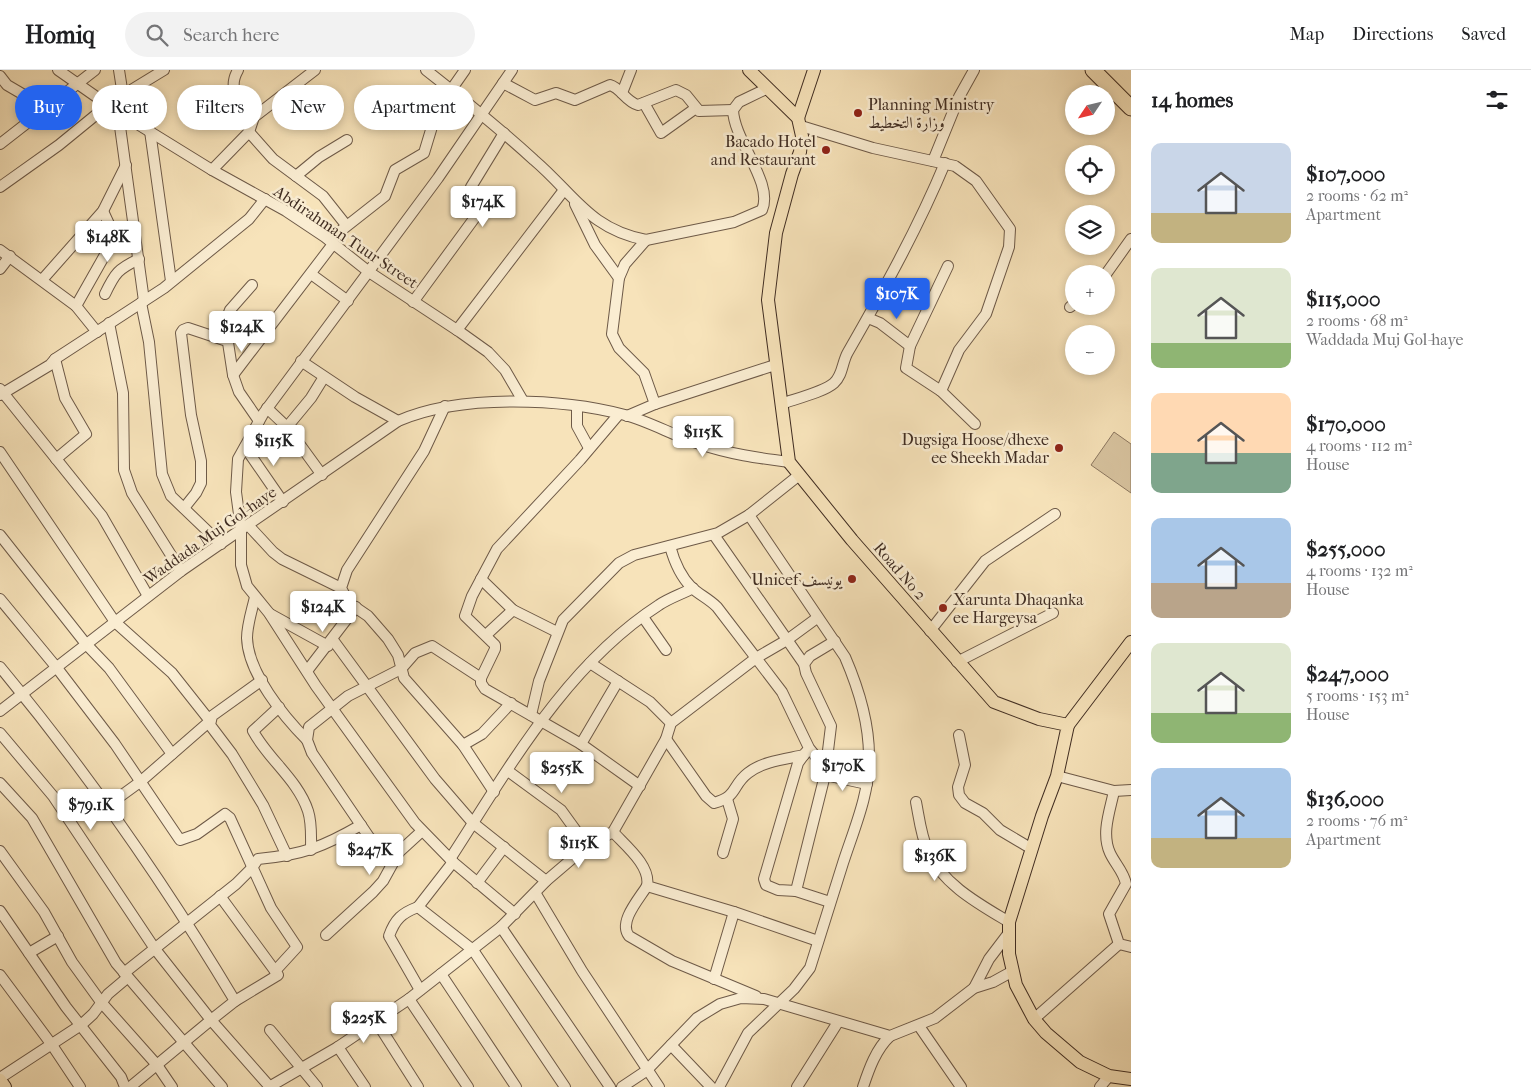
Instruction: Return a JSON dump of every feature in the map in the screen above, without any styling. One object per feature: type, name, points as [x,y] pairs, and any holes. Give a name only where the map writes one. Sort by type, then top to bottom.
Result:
[{"type":"highway","points":[[1093,70],[1131,108]]},
{"type":"main road","points":[[749,70],[799,122]]},
{"type":"main road","name":"Road No 2","points":[[814,70],[799,122],[800,152],[776,233],[768,300],[789,462],[798,476],[957,662],[994,702],[1039,719],[1068,724]]},
{"type":"main road","points":[[1131,642],[1068,724],[1057,776],[1008,928],[1016,984],[1034,1019],[1046,1034],[1080,1062],[1109,1076],[1131,1079]]},
{"type":"main road","points":[[0,1079],[5,1087]]},
{"type":"street","name":"Abdirahman Tuur Street","points":[[58,70],[78,85]]},
{"type":"street","points":[[78,85],[96,70]]},
{"type":"street","points":[[139,85],[164,70]]},
{"type":"street","points":[[232,85],[232,80],[238,70]]},
{"type":"street","points":[[262,111],[315,70]]},
{"type":"street","points":[[426,70],[445,85]]},
{"type":"street","points":[[458,85],[465,70]]},
{"type":"street","points":[[512,70],[483,114],[348,301],[267,408],[238,458],[236,492],[245,527],[243,577],[255,596],[269,613],[332,708],[422,831],[451,860],[515,914]]},
{"type":"street","points":[[622,93],[631,70]]},
{"type":"street","points":[[934,161],[959,97],[974,70]]},
{"type":"street","points":[[122,72],[123,85]]},
{"type":"street","points":[[0,76],[4,86]]},
{"type":"street","points":[[503,83],[534,100],[556,93],[575,100],[593,93],[606,85],[616,86],[634,104],[644,103],[676,90],[686,95],[696,108],[703,112],[732,110],[739,102],[768,88]]},
{"type":"street","points":[[644,103],[661,133],[696,108]]},
{"type":"street","points":[[474,107],[539,164],[574,201],[596,220],[634,237],[646,240],[734,222],[762,210],[765,197],[762,184],[735,125],[732,110]]},
{"type":"street","points":[[0,187],[59,145],[92,118]]},
{"type":"street","points":[[799,122],[873,148],[955,166],[976,181],[1006,222],[1012,237],[986,314],[959,350],[941,391]]},
{"type":"street","points":[[0,144],[19,130]]},
{"type":"street","points":[[123,130],[126,165],[139,259],[142,302],[149,342],[162,474],[168,491],[221,544]]},
{"type":"street","points":[[233,375],[311,274],[331,242],[346,225],[385,196],[395,170],[424,153],[431,130]]},
{"type":"street","name":"Abdirahman Tuur Street","points":[[150,131],[212,170],[265,199],[331,242],[369,272],[488,352],[505,370],[523,401]]},
{"type":"street","points":[[150,131],[171,281]]},
{"type":"street","points":[[212,170],[249,132],[273,159],[324,196],[346,225]]},
{"type":"street","points":[[413,302],[476,216],[479,206],[471,187],[504,133]]},
{"type":"street","points":[[296,176],[319,157],[347,140]]},
{"type":"street","points":[[781,404],[833,384],[839,376],[846,355],[868,318],[945,163]]},
{"type":"street","points":[[42,280],[103,211],[126,165]]},
{"type":"street","points":[[456,330],[564,190]]},
{"type":"street","points":[[148,596],[112,530],[1,392],[50,365],[55,359],[171,281],[249,219],[265,199]]},
{"type":"street","points":[[574,201],[595,244],[619,278]]},
{"type":"street","points":[[76,306],[115,237],[103,211]]},
{"type":"street","points":[[1112,265],[1131,239]]},
{"type":"street","points":[[646,240],[625,264],[619,278],[612,334],[619,348],[644,373],[655,404]]},
{"type":"street","points":[[0,250],[76,306],[97,332]]},
{"type":"street","points":[[0,269],[10,256]]},
{"type":"street","points":[[105,294],[113,276],[121,267],[139,259]]},
{"type":"street","points":[[948,266],[910,346],[906,368],[941,391],[975,424]]},
{"type":"street","points":[[311,274],[348,301]]},
{"type":"street","points":[[252,286],[226,316],[227,341],[233,375],[239,392],[259,421]]},
{"type":"street","points":[[868,318],[880,323],[910,346]]},
{"type":"street","points":[[109,324],[123,393],[124,470],[132,493],[181,571]]},
{"type":"street","points":[[184,508],[196,494],[201,483],[201,461],[191,416],[181,333],[188,328],[227,341]]},
{"type":"street","points":[[55,359],[65,398],[86,434],[56,459]]},
{"type":"street","points":[[301,361],[398,421]]},
{"type":"street","points":[[640,786],[581,744],[485,689],[481,683],[481,678],[496,649],[492,640],[465,616],[481,579],[497,549],[589,448],[623,415],[775,365]]},
{"type":"street","points":[[287,427],[311,398],[324,376]]},
{"type":"street","name":"Waddada Muj Gol-haye","points":[[0,711],[181,571],[398,421],[418,412],[475,402],[523,401],[577,407],[623,415],[720,451],[789,462]]},
{"type":"street","points":[[342,588],[347,570],[424,452],[445,406]]},
{"type":"street","points":[[577,407],[577,426],[589,448]]},
{"type":"street","points":[[267,408],[287,427],[322,475]]},
{"type":"street","points":[[245,447],[283,502]]},
{"type":"street","points":[[0,452],[115,622],[172,673],[210,722]]},
{"type":"street","points":[[530,715],[539,681],[562,620],[620,563],[634,554],[714,535],[749,515],[798,476]]},
{"type":"street","points":[[930,630],[985,561],[1055,514]]},
{"type":"street","points":[[719,1087],[748,1032],[794,989],[810,968],[867,784],[869,756],[864,716],[854,677],[845,657],[749,515]]},
{"type":"street","points":[[245,527],[282,559],[342,588],[349,603],[368,616],[388,639],[398,654],[404,678],[463,745],[494,792]]},
{"type":"street","points":[[0,535],[86,644],[109,668],[172,754]]},
{"type":"street","points":[[714,535],[804,664],[806,673],[831,726],[825,771],[796,891]]},
{"type":"street","points":[[670,546],[681,574],[693,588],[717,607],[782,692],[807,751],[825,771],[867,784]]},
{"type":"street","points":[[481,579],[513,610],[557,632]]},
{"type":"street","points":[[420,990],[389,936],[394,923],[403,913],[418,906],[451,860],[540,721],[598,654],[659,605],[693,588]]},
{"type":"street","points":[[255,596],[248,638],[250,654],[262,680],[279,707],[307,740],[312,753],[369,837],[394,861]]},
{"type":"street","points":[[0,599],[57,668],[114,744],[180,840],[197,834],[225,814],[230,818],[271,908],[297,947],[274,971]]},
{"type":"street","points":[[307,671],[331,643],[356,607]]},
{"type":"street","points":[[486,635],[513,610]]},
{"type":"street","points":[[957,662],[1053,612]]},
{"type":"street","points":[[269,613],[331,643],[435,779],[473,823],[546,881]]},
{"type":"street","points":[[643,617],[666,650]]},
{"type":"street","points":[[0,733],[53,796],[155,949],[211,1020],[270,1087],[338,1046],[420,990],[501,927],[536,894],[546,881],[587,846],[613,832],[666,739],[671,723],[756,658],[787,640],[817,618]]},
{"type":"street","points":[[804,664],[810,656],[835,641]]},
{"type":"street","points":[[307,740],[309,727],[332,708],[366,687],[401,669],[416,653],[432,646],[481,678]]},
{"type":"street","points":[[590,663],[650,702],[671,723]]},
{"type":"street","points":[[0,667],[107,806],[188,922],[235,1001]]},
{"type":"street","points":[[262,680],[212,716],[210,722],[211,728],[232,754],[263,805],[287,856]]},
{"type":"street","points":[[581,744],[618,681]]},
{"type":"street","points":[[463,745],[482,734],[510,703]]},
{"type":"street","points":[[279,707],[253,731],[262,746],[301,795],[311,824],[311,850]]},
{"type":"street","points":[[107,806],[140,782],[210,722]]},
{"type":"street","points":[[959,735],[965,765],[958,787],[959,795],[965,804],[983,812],[1000,830],[1032,849]]},
{"type":"street","points":[[666,739],[706,796],[714,803],[727,799],[747,773],[762,765],[807,751]]},
{"type":"street","points":[[807,751],[798,763],[764,879],[766,885],[778,890],[796,891],[830,902]]},
{"type":"street","points":[[508,771],[561,810],[587,846]]},
{"type":"street","points":[[1057,776],[1114,791],[1131,790]]},
{"type":"street","points":[[0,783],[32,818],[126,975],[222,1087]]},
{"type":"street","points":[[1114,791],[1105,834],[1110,853],[1123,874],[1126,884],[1109,914],[1119,944]]},
{"type":"street","points":[[723,853],[733,820],[727,799]]},
{"type":"street","points":[[916,802],[928,851],[940,868],[969,898],[1008,928],[974,988]]},
{"type":"street","points":[[0,1079],[81,1025],[93,1014],[101,1002],[126,975],[252,868],[258,858],[287,856],[311,850],[332,842],[361,825]]},
{"type":"street","points":[[326,934],[373,892],[398,852],[422,831]]},
{"type":"street","points":[[613,832],[644,868],[649,877],[647,886],[625,923],[625,930],[629,936],[666,957],[764,999],[890,1036]]},
{"type":"street","points":[[478,883],[504,847]]},
{"type":"street","points":[[0,851],[58,936],[72,962],[101,1002],[156,1065],[172,1087]]},
{"type":"street","points":[[647,886],[734,912],[818,941]]},
{"type":"street","points":[[536,894],[646,1071],[659,1087]]},
{"type":"street","points":[[130,1087],[235,1001],[278,975],[220,896]]},
{"type":"street","points":[[418,906],[473,950],[565,1087]]},
{"type":"street","points":[[0,911],[81,1025],[121,1077],[125,1087]]},
{"type":"street","points":[[714,979],[734,912]]},
{"type":"street","points":[[501,927],[610,1087]]},
{"type":"street","points":[[29,953],[58,936]]},
{"type":"street","points":[[1119,944],[1131,947]]},
{"type":"street","points":[[1034,1019],[1119,944]]},
{"type":"street","points":[[863,1087],[868,1070],[890,1036],[935,1018],[974,988],[992,982],[1013,971]]},
{"type":"street","points":[[441,974],[516,1087]]},
{"type":"street","points":[[0,975],[52,1044],[80,1087]]},
{"type":"street","points":[[409,998],[468,1087]]},
{"type":"street","points":[[622,1087],[646,1071],[697,1018],[720,1004],[740,998],[764,999]]},
{"type":"street","points":[[376,1021],[418,1087]]},
{"type":"street","points":[[797,1087],[838,1022]]},
{"type":"street","points":[[919,1026],[961,1087]]},
{"type":"street","points":[[270,1030],[318,1087]]},
{"type":"street","points":[[671,1045],[711,1087]]},
{"type":"street","points":[[338,1046],[365,1087]]},
{"type":"street","points":[[1100,1087],[1109,1076]]},
{"type":"shaded area","points":[[1114,432],[1131,444],[1131,493],[1091,465]]},
{"type":"place","name":"Planning Ministry وزارة التخطيط","points":[[858,113]]},
{"type":"place","name":"Bacado Hotel and Restaurant","points":[[826,150]]},
{"type":"place","name":"Dugsiga Hoose/dhexe ee Sheekh Madar","points":[[1059,448]]},
{"type":"place","name":"Unicef يونيسف","points":[[852,579]]},
{"type":"place","name":"Xarunta Dhaqanka ee Hargeysa","points":[[943,608]]}]
